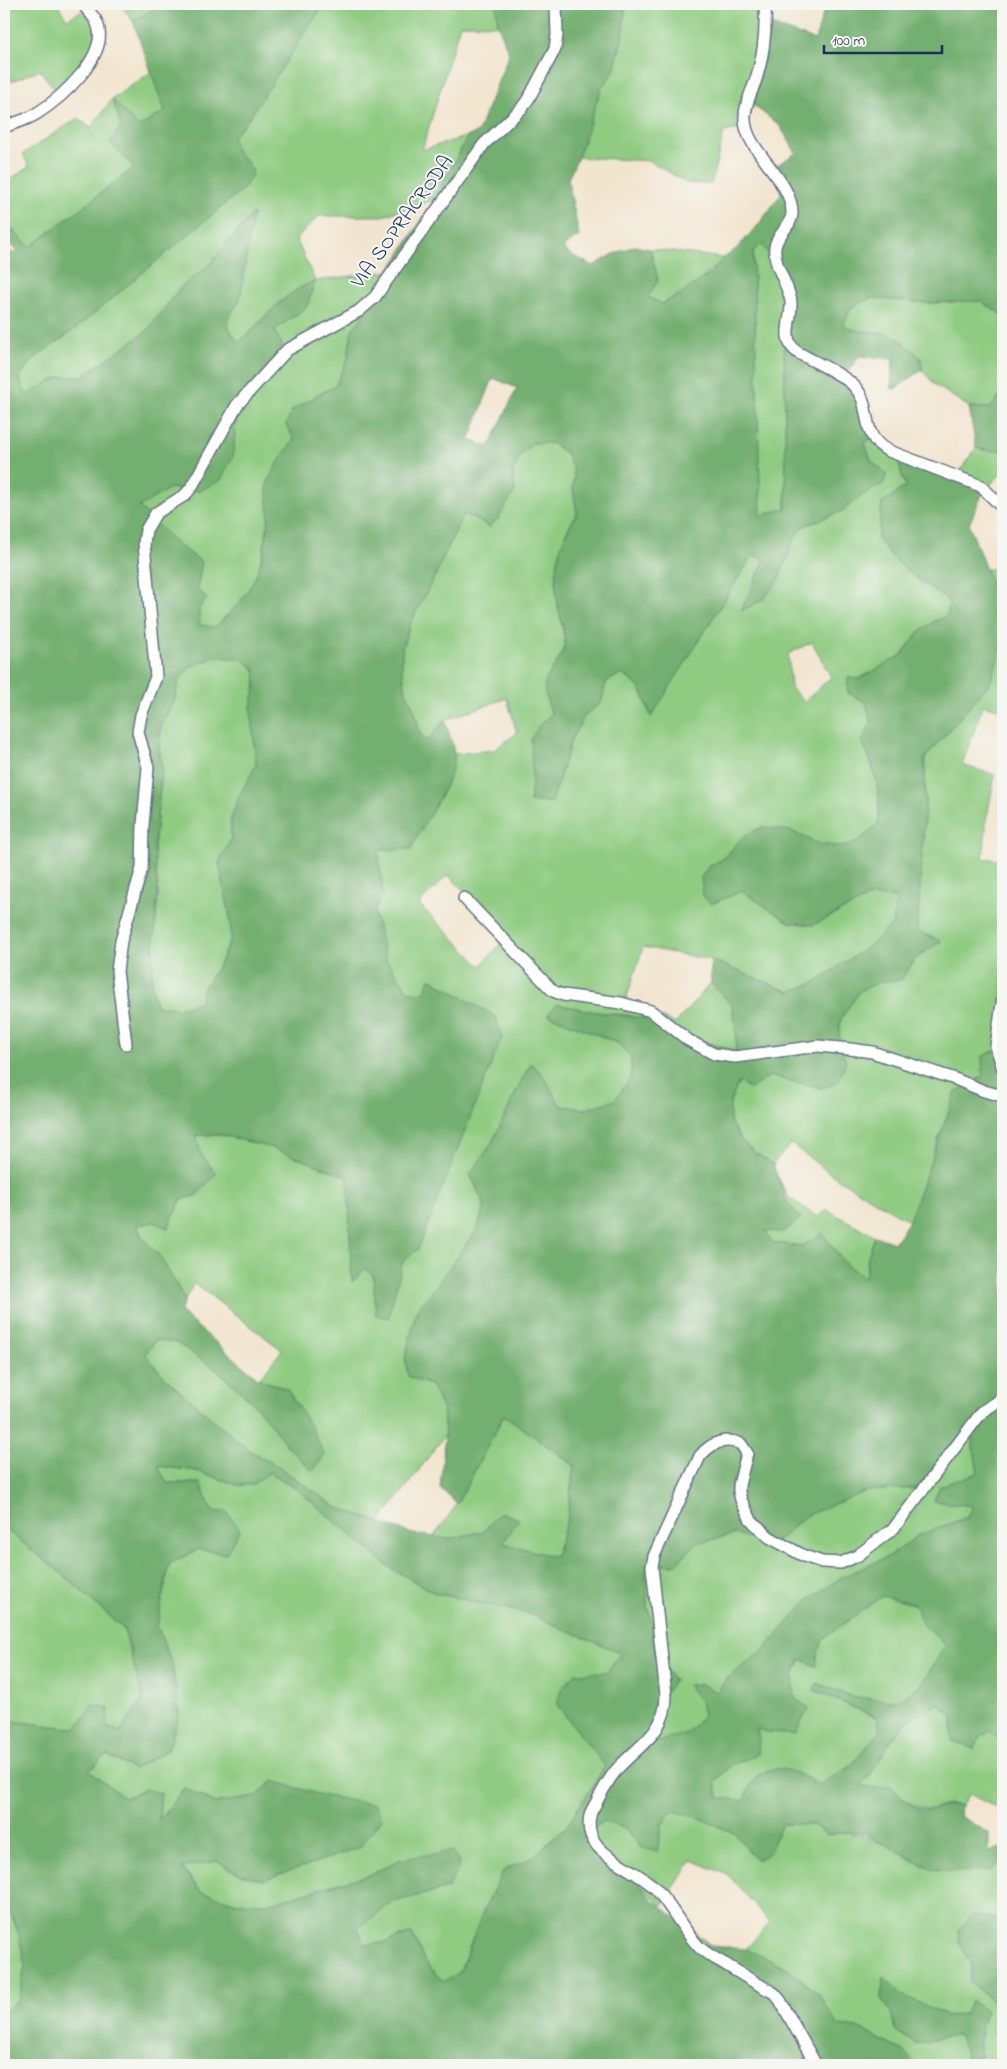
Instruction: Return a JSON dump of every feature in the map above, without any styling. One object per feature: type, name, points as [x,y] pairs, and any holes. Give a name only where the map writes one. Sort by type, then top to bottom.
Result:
[{"type":"street","points":[[4,128],[35,116],[60,97],[88,68],[96,49],[98,34],[97,23],[83,4]]},
{"type":"street","name":"VIA SOPRACRODA","points":[[126,1044],[117,972],[121,942],[142,868],[143,825],[148,767],[138,732],[141,715],[156,677],[144,556],[146,530],[156,513],[185,495],[191,488],[237,405],[287,350],[359,311],[382,289],[484,144],[529,98],[555,49],[557,36],[556,4]]},
{"type":"street","points":[[765,4],[760,62],[746,105],[745,118],[750,136],[787,193],[791,205],[791,218],[777,242],[775,253],[790,301],[788,333],[790,346],[854,385],[863,401],[871,435],[878,445],[981,486],[1003,508]]},
{"type":"street","points":[[464,898],[554,991],[562,995],[638,1006],[651,1011],[688,1040],[714,1054],[736,1057],[818,1046],[872,1052],[955,1080],[984,1092],[1003,1096]]},
{"type":"street","points":[[1003,997],[996,1037],[997,1055],[1003,1069]]},
{"type":"street","points":[[816,2065],[780,2000],[774,1993],[704,1951],[657,1890],[643,1877],[619,1864],[590,1837],[588,1820],[591,1812],[617,1769],[655,1733],[665,1711],[666,1695],[652,1567],[654,1556],[692,1470],[706,1450],[713,1444],[728,1440],[741,1444],[747,1453],[739,1485],[741,1500],[751,1520],[768,1537],[804,1556],[822,1562],[841,1563],[857,1556],[894,1528],[982,1412],[1003,1398]]},
{"type":"green space","points":[[4,4],[57,4],[67,19],[84,10],[95,26],[97,55],[62,99],[40,70],[4,84]]},
{"type":"green space","points":[[120,4],[164,4],[133,21]]},
{"type":"green space","points":[[164,4],[324,4],[247,121],[232,137],[238,153],[253,172],[245,187],[74,330],[36,357],[19,377],[26,395],[59,377],[83,376],[147,331],[179,289],[207,267],[253,213],[240,299],[227,321],[230,331],[239,342],[283,300],[303,286],[315,281],[307,307],[274,330],[283,346],[264,372],[236,422],[233,456],[221,480],[200,491],[170,488],[139,507],[181,547],[202,562],[197,589],[207,598],[199,609],[200,625],[215,627],[228,615],[248,590],[260,565],[269,516],[267,486],[273,471],[294,439],[286,425],[292,410],[336,385],[348,358],[352,330],[365,314],[370,296],[389,271],[435,199],[468,136],[478,132],[509,54],[498,25],[496,4],[625,4],[624,30],[614,71],[601,89],[578,157],[568,179],[579,236],[563,247],[568,253],[593,266],[614,254],[634,246],[650,249],[658,280],[648,297],[662,304],[710,274],[759,224],[781,194],[773,168],[796,153],[780,126],[753,105],[771,25],[815,40],[826,4],[1003,4],[1003,318],[1002,315],[981,301],[925,303],[870,298],[851,308],[843,325],[860,331],[893,336],[901,340],[912,350],[921,362],[922,370],[895,389],[891,388],[893,359],[859,356],[845,377],[874,434],[865,444],[871,461],[887,474],[883,484],[864,494],[842,511],[804,526],[796,535],[778,581],[763,600],[741,611],[765,559],[752,556],[651,717],[642,691],[634,682],[621,674],[606,682],[601,703],[585,715],[571,740],[552,802],[530,802],[532,777],[531,740],[539,725],[552,714],[546,696],[545,684],[546,679],[562,654],[565,643],[557,601],[557,565],[566,534],[577,513],[573,488],[574,471],[566,453],[552,443],[533,443],[521,454],[513,471],[515,491],[498,519],[490,527],[474,518],[463,515],[411,622],[402,647],[402,669],[406,692],[414,709],[420,733],[427,741],[445,720],[452,741],[453,764],[450,776],[411,849],[378,850],[383,894],[374,912],[386,960],[409,992],[424,993],[430,979],[496,1017],[502,1037],[418,1249],[403,1261],[388,1318],[376,1315],[373,1275],[365,1268],[352,1283],[348,1177],[272,1148],[223,1135],[196,1135],[201,1154],[216,1174],[197,1195],[181,1200],[168,1228],[154,1222],[137,1225],[142,1237],[161,1258],[185,1300],[180,1312],[259,1379],[287,1389],[312,1429],[325,1455],[313,1471],[289,1448],[258,1408],[216,1369],[177,1343],[156,1340],[145,1354],[167,1380],[248,1450],[279,1467],[336,1507],[409,1533],[449,1539],[484,1531],[500,1512],[519,1519],[503,1543],[555,1557],[567,1520],[574,1465],[504,1415],[457,1504],[440,1488],[445,1435],[443,1410],[432,1386],[408,1376],[405,1358],[417,1309],[436,1287],[477,1229],[485,1206],[470,1174],[491,1145],[531,1063],[545,1078],[561,1106],[585,1109],[615,1100],[631,1077],[631,1057],[618,1043],[548,1015],[556,1004],[596,1012],[650,1019],[667,1030],[736,1052],[736,1033],[732,1005],[711,983],[711,960],[790,992],[812,984],[871,945],[893,923],[896,898],[872,896],[813,925],[789,922],[742,891],[711,904],[703,896],[701,877],[708,867],[723,859],[743,837],[762,827],[791,831],[819,844],[842,847],[859,841],[878,824],[878,792],[871,762],[862,742],[871,723],[866,702],[848,693],[848,678],[859,679],[902,655],[918,633],[933,622],[948,615],[949,601],[902,566],[878,539],[882,503],[906,486],[899,465],[901,453],[983,493],[969,524],[999,605],[1002,648],[990,683],[925,758],[925,808],[917,931],[941,941],[915,959],[901,980],[882,981],[860,991],[841,1018],[839,1036],[846,1063],[838,1083],[821,1088],[770,1076],[750,1089],[739,1082],[730,1101],[730,1121],[740,1139],[754,1153],[773,1164],[786,1201],[801,1218],[783,1232],[765,1231],[773,1243],[803,1246],[822,1233],[846,1265],[865,1278],[868,1256],[875,1236],[894,1243],[909,1221],[956,1092],[983,1076],[982,1057],[998,1049],[1003,1067],[1003,1744],[991,1731],[980,1737],[974,1749],[952,1741],[953,1715],[938,1704],[902,1728],[892,1739],[861,1785],[873,1788],[892,1787],[909,1803],[924,1810],[947,1805],[961,1806],[960,1816],[989,1833],[989,1852],[1003,1847],[1003,1858],[992,1870],[956,1872],[935,1869],[913,1860],[870,1837],[845,1832],[828,1835],[813,1825],[782,1824],[769,1853],[757,1860],[734,1833],[692,1815],[671,1811],[662,1825],[657,1852],[640,1847],[625,1828],[603,1821],[583,1837],[609,1871],[637,1881],[653,1900],[712,1946],[746,1949],[784,1966],[819,1994],[837,2025],[857,2028],[903,2051],[917,2065],[4,2065],[4,2012],[19,1999],[25,1966],[19,1935],[10,1911],[4,1908],[4,1720],[76,1729],[92,1705],[109,1708],[107,1727],[120,1732],[143,1699],[124,1629],[61,1573],[4,1528],[4,250],[20,255],[4,239],[4,221],[30,247],[134,168],[110,142],[121,125],[112,99],[139,127],[165,111],[133,21]],"holes":[[[761,244],[769,254],[786,303],[784,322],[786,508],[761,516],[753,252]],[[493,378],[517,388],[489,447],[469,440]],[[216,657],[242,659],[255,669],[256,684],[251,708],[256,765],[237,800],[231,819],[231,839],[219,863],[230,917],[231,938],[219,965],[204,987],[200,1002],[179,1008],[156,1006],[152,984],[158,894],[154,848],[162,768],[159,747],[161,723],[174,703],[179,679],[192,666]],[[970,1426],[978,1473],[940,1486],[934,1501],[973,1506],[968,1517],[917,1536],[892,1555],[842,1577],[809,1599],[765,1649],[726,1679],[717,1692],[700,1684],[687,1685],[700,1701],[703,1715],[687,1733],[657,1742],[654,1723],[656,1709],[674,1681],[655,1655],[655,1631],[647,1606],[646,1563],[675,1565],[696,1543],[736,1534],[772,1546],[805,1516],[866,1491],[917,1488]],[[158,1466],[197,1471],[237,1485],[252,1485],[270,1472],[298,1490],[389,1567],[435,1593],[529,1614],[621,1653],[607,1672],[576,1673],[561,1689],[557,1705],[605,1766],[567,1826],[532,1858],[504,1870],[484,1909],[460,1972],[443,1982],[424,1960],[412,1933],[383,1943],[364,1944],[358,1928],[393,1902],[448,1888],[460,1864],[453,1851],[402,1859],[371,1874],[270,1903],[237,1903],[201,1892],[182,1868],[217,1861],[240,1874],[263,1880],[360,1847],[381,1819],[375,1805],[321,1795],[273,1781],[256,1797],[214,1803],[184,1788],[159,1820],[161,1793],[144,1789],[125,1798],[89,1771],[106,1755],[134,1769],[168,1750],[179,1715],[172,1664],[157,1626],[169,1564],[199,1549],[226,1554],[240,1530],[227,1512],[212,1511],[200,1483],[167,1483]],[[882,1596],[914,1604],[923,1625],[946,1644],[922,1684],[897,1702],[871,1698],[855,1698],[817,1683],[814,1690],[877,1717],[880,1731],[850,1767],[819,1785],[790,1771],[783,1769],[768,1770],[755,1779],[743,1800],[719,1798],[715,1781],[733,1764],[757,1755],[759,1740],[757,1729],[767,1732],[795,1734],[809,1708],[794,1698],[793,1676],[800,1659],[816,1666],[818,1651],[824,1638]]]},
{"type":"green space","points":[[324,4],[496,4],[498,25],[460,24],[422,150],[468,136],[435,199],[383,216],[319,216],[296,239],[315,281],[389,271],[370,296],[365,314],[352,330],[348,358],[336,385],[314,396],[294,439],[267,484],[269,514],[263,553],[256,578],[244,598],[215,627],[200,626],[197,589],[202,562],[181,547],[138,507],[170,488],[200,491],[233,456],[236,422],[264,372],[274,330],[307,307],[315,282],[304,286],[283,299],[240,343],[230,331],[227,321],[240,299],[252,214],[207,267],[179,289],[147,331],[83,376],[59,377],[26,395],[19,377],[36,357],[74,330],[245,187],[247,162],[235,152],[232,137],[247,121]]},
{"type":"green space","points":[[625,4],[770,4],[771,25],[753,105],[747,113],[746,128],[724,132],[711,184],[687,183],[650,161],[578,157],[601,89],[614,71],[624,31]]},
{"type":"green space","points":[[151,72],[165,111],[139,128],[113,100],[134,168],[30,247],[4,221],[4,183],[29,167],[23,154],[78,118],[91,128],[112,99]]},
{"type":"green space","points":[[761,243],[769,254],[786,303],[784,322],[786,508],[760,516],[753,252]]},
{"type":"green space","points":[[650,249],[724,258],[695,284],[662,304],[647,297],[658,280]]},
{"type":"green space","points":[[870,298],[925,303],[981,301],[1002,315],[1003,362],[1001,368],[1001,395],[990,408],[969,407],[935,385],[922,370],[921,358],[880,332],[855,331],[843,326],[851,308]]},
{"type":"green space","points":[[1003,362],[1003,450],[990,451],[976,448],[969,407],[990,408],[1001,395],[1001,368]]},
{"type":"green space","points":[[874,434],[892,450],[901,453],[901,476],[906,486],[882,503],[878,539],[931,589],[949,601],[948,615],[933,622],[918,633],[902,655],[859,679],[848,678],[848,693],[866,702],[871,723],[862,742],[871,762],[878,792],[878,824],[859,841],[842,847],[819,844],[791,831],[743,837],[723,859],[708,867],[711,904],[742,891],[789,922],[813,925],[872,896],[897,898],[893,923],[871,945],[812,984],[790,992],[711,960],[643,947],[626,1000],[675,1024],[711,983],[732,1005],[736,1033],[736,1052],[627,1015],[596,1012],[556,1004],[548,1015],[618,1043],[631,1057],[631,1077],[615,1100],[585,1109],[560,1106],[545,1078],[531,1064],[491,1145],[470,1174],[485,1206],[477,1229],[436,1287],[417,1309],[408,1376],[432,1386],[443,1410],[445,1435],[380,1522],[336,1507],[279,1467],[248,1450],[167,1380],[145,1354],[156,1340],[177,1343],[216,1369],[258,1408],[289,1448],[312,1471],[324,1455],[287,1389],[259,1379],[282,1350],[194,1283],[185,1300],[161,1258],[142,1237],[137,1225],[154,1222],[168,1228],[181,1200],[197,1195],[216,1173],[201,1154],[195,1135],[223,1135],[272,1148],[348,1177],[352,1282],[365,1268],[373,1275],[376,1315],[395,1291],[403,1261],[418,1249],[496,1017],[431,979],[424,993],[409,992],[386,960],[374,911],[383,894],[378,850],[411,849],[446,784],[454,754],[494,750],[517,733],[507,698],[445,720],[428,741],[420,733],[414,709],[406,692],[402,669],[402,647],[411,622],[434,578],[463,514],[489,527],[515,491],[513,471],[521,454],[533,443],[552,443],[566,453],[574,471],[573,488],[577,513],[566,532],[557,598],[565,644],[557,665],[545,684],[552,714],[539,725],[530,802],[552,802],[571,740],[585,715],[601,703],[606,682],[621,674],[629,678],[641,692],[651,716],[752,556],[765,558],[742,611],[778,581],[796,535],[804,526],[842,511],[864,494],[883,484],[886,474],[871,461],[865,444]],"holes":[[[812,642],[831,677],[804,702],[791,688],[788,654]],[[448,875],[509,934],[481,966],[419,904]]]},
{"type":"green space","points":[[976,448],[990,451],[1003,450],[1003,471],[983,493],[959,473]]},
{"type":"green space","points":[[986,569],[1003,569],[1003,710],[983,705],[962,765],[995,775],[987,817],[983,858],[1003,861],[1003,1020],[998,1049],[983,1076],[956,1092],[909,1221],[838,1179],[791,1144],[773,1164],[740,1139],[731,1121],[729,1111],[731,1100],[739,1082],[770,1076],[794,1082],[846,1063],[839,1036],[841,1018],[860,990],[882,981],[901,980],[915,959],[941,941],[917,932],[925,808],[925,758],[990,683],[999,605]]},
{"type":"green space","points":[[216,657],[242,659],[255,669],[256,684],[251,708],[256,765],[231,819],[231,839],[219,863],[230,917],[231,938],[219,965],[204,987],[200,1002],[179,1008],[156,1006],[152,984],[158,894],[154,848],[162,768],[159,747],[161,723],[174,703],[179,679],[191,666]]},
{"type":"green space","points":[[778,1177],[789,1198],[818,1217],[827,1210],[875,1236],[868,1256],[865,1278],[846,1265],[822,1234],[803,1246],[773,1243],[764,1231],[783,1232],[786,1201]]},
{"type":"green space","points":[[504,1415],[574,1465],[567,1520],[555,1557],[503,1543],[484,1531],[449,1539],[433,1538],[457,1504]]},
{"type":"green space","points":[[970,1425],[978,1473],[940,1486],[934,1501],[973,1506],[968,1517],[917,1536],[892,1555],[842,1577],[809,1599],[765,1649],[726,1679],[717,1692],[700,1684],[688,1686],[700,1701],[703,1715],[687,1733],[657,1743],[654,1716],[658,1703],[674,1681],[655,1655],[655,1631],[647,1606],[646,1563],[675,1565],[696,1543],[736,1534],[772,1546],[805,1516],[866,1491],[917,1488]]},
{"type":"green space","points":[[157,1466],[197,1471],[237,1485],[252,1485],[270,1472],[298,1490],[389,1567],[435,1593],[529,1614],[621,1653],[607,1672],[557,1705],[605,1766],[567,1826],[532,1858],[504,1870],[484,1909],[460,1972],[443,1982],[424,1960],[412,1933],[383,1943],[364,1944],[358,1928],[393,1902],[448,1888],[402,1859],[371,1874],[270,1903],[237,1903],[201,1892],[182,1867],[217,1861],[240,1874],[263,1880],[360,1847],[321,1795],[273,1781],[256,1797],[214,1803],[184,1788],[159,1821],[144,1789],[125,1798],[89,1771],[106,1755],[134,1769],[168,1750],[179,1714],[172,1664],[157,1626],[169,1564],[199,1549],[226,1554],[212,1511],[200,1483],[167,1483]]},
{"type":"green space","points":[[4,1528],[61,1573],[124,1629],[143,1699],[120,1732],[107,1727],[76,1729],[4,1720]]},
{"type":"green space","points":[[883,1595],[914,1604],[923,1625],[946,1645],[922,1684],[897,1702],[871,1698],[855,1698],[817,1683],[814,1690],[877,1718],[880,1731],[850,1767],[819,1785],[801,1775],[759,1774],[743,1801],[719,1798],[715,1782],[733,1764],[757,1755],[757,1729],[794,1698],[793,1676],[801,1659],[815,1666],[818,1651],[824,1638]]},
{"type":"green space","points":[[938,1704],[980,1737],[991,1731],[1003,1744],[1003,1811],[969,1794],[961,1806],[949,1804],[929,1810],[906,1802],[892,1787],[873,1788],[861,1785],[870,1775],[892,1739],[902,1728]]},
{"type":"green space","points":[[671,1811],[692,1815],[734,1833],[757,1860],[769,1853],[782,1824],[813,1825],[828,1835],[847,1832],[898,1850],[915,1862],[937,1870],[992,1870],[1003,1858],[1003,1920],[972,1915],[958,1931],[959,1941],[971,1965],[970,1982],[1003,2009],[1003,2065],[980,2065],[980,2034],[985,2011],[971,2001],[964,2014],[948,2016],[900,1994],[883,1977],[882,1998],[892,2015],[895,2030],[915,2044],[958,2035],[965,2049],[967,2065],[917,2065],[903,2051],[857,2028],[837,2025],[819,1994],[784,1966],[746,1949],[770,1922],[728,1875],[692,1860],[662,1906],[637,1881],[609,1871],[583,1837],[603,1821],[625,1828],[640,1847],[662,1825]]},
{"type":"green space","points":[[4,1908],[10,1911],[19,1935],[25,1966],[19,1999],[4,2012]]},
{"type":"green space","points":[[972,1915],[1003,1920],[1003,2009],[970,1982],[971,1965],[959,1941],[958,1931]]},
{"type":"green space","points":[[883,1976],[900,1994],[948,2016],[964,2014],[971,2001],[986,2011],[980,2034],[980,2065],[967,2065],[965,2049],[958,2035],[915,2044],[895,2030],[892,2015],[882,1998]]}]
